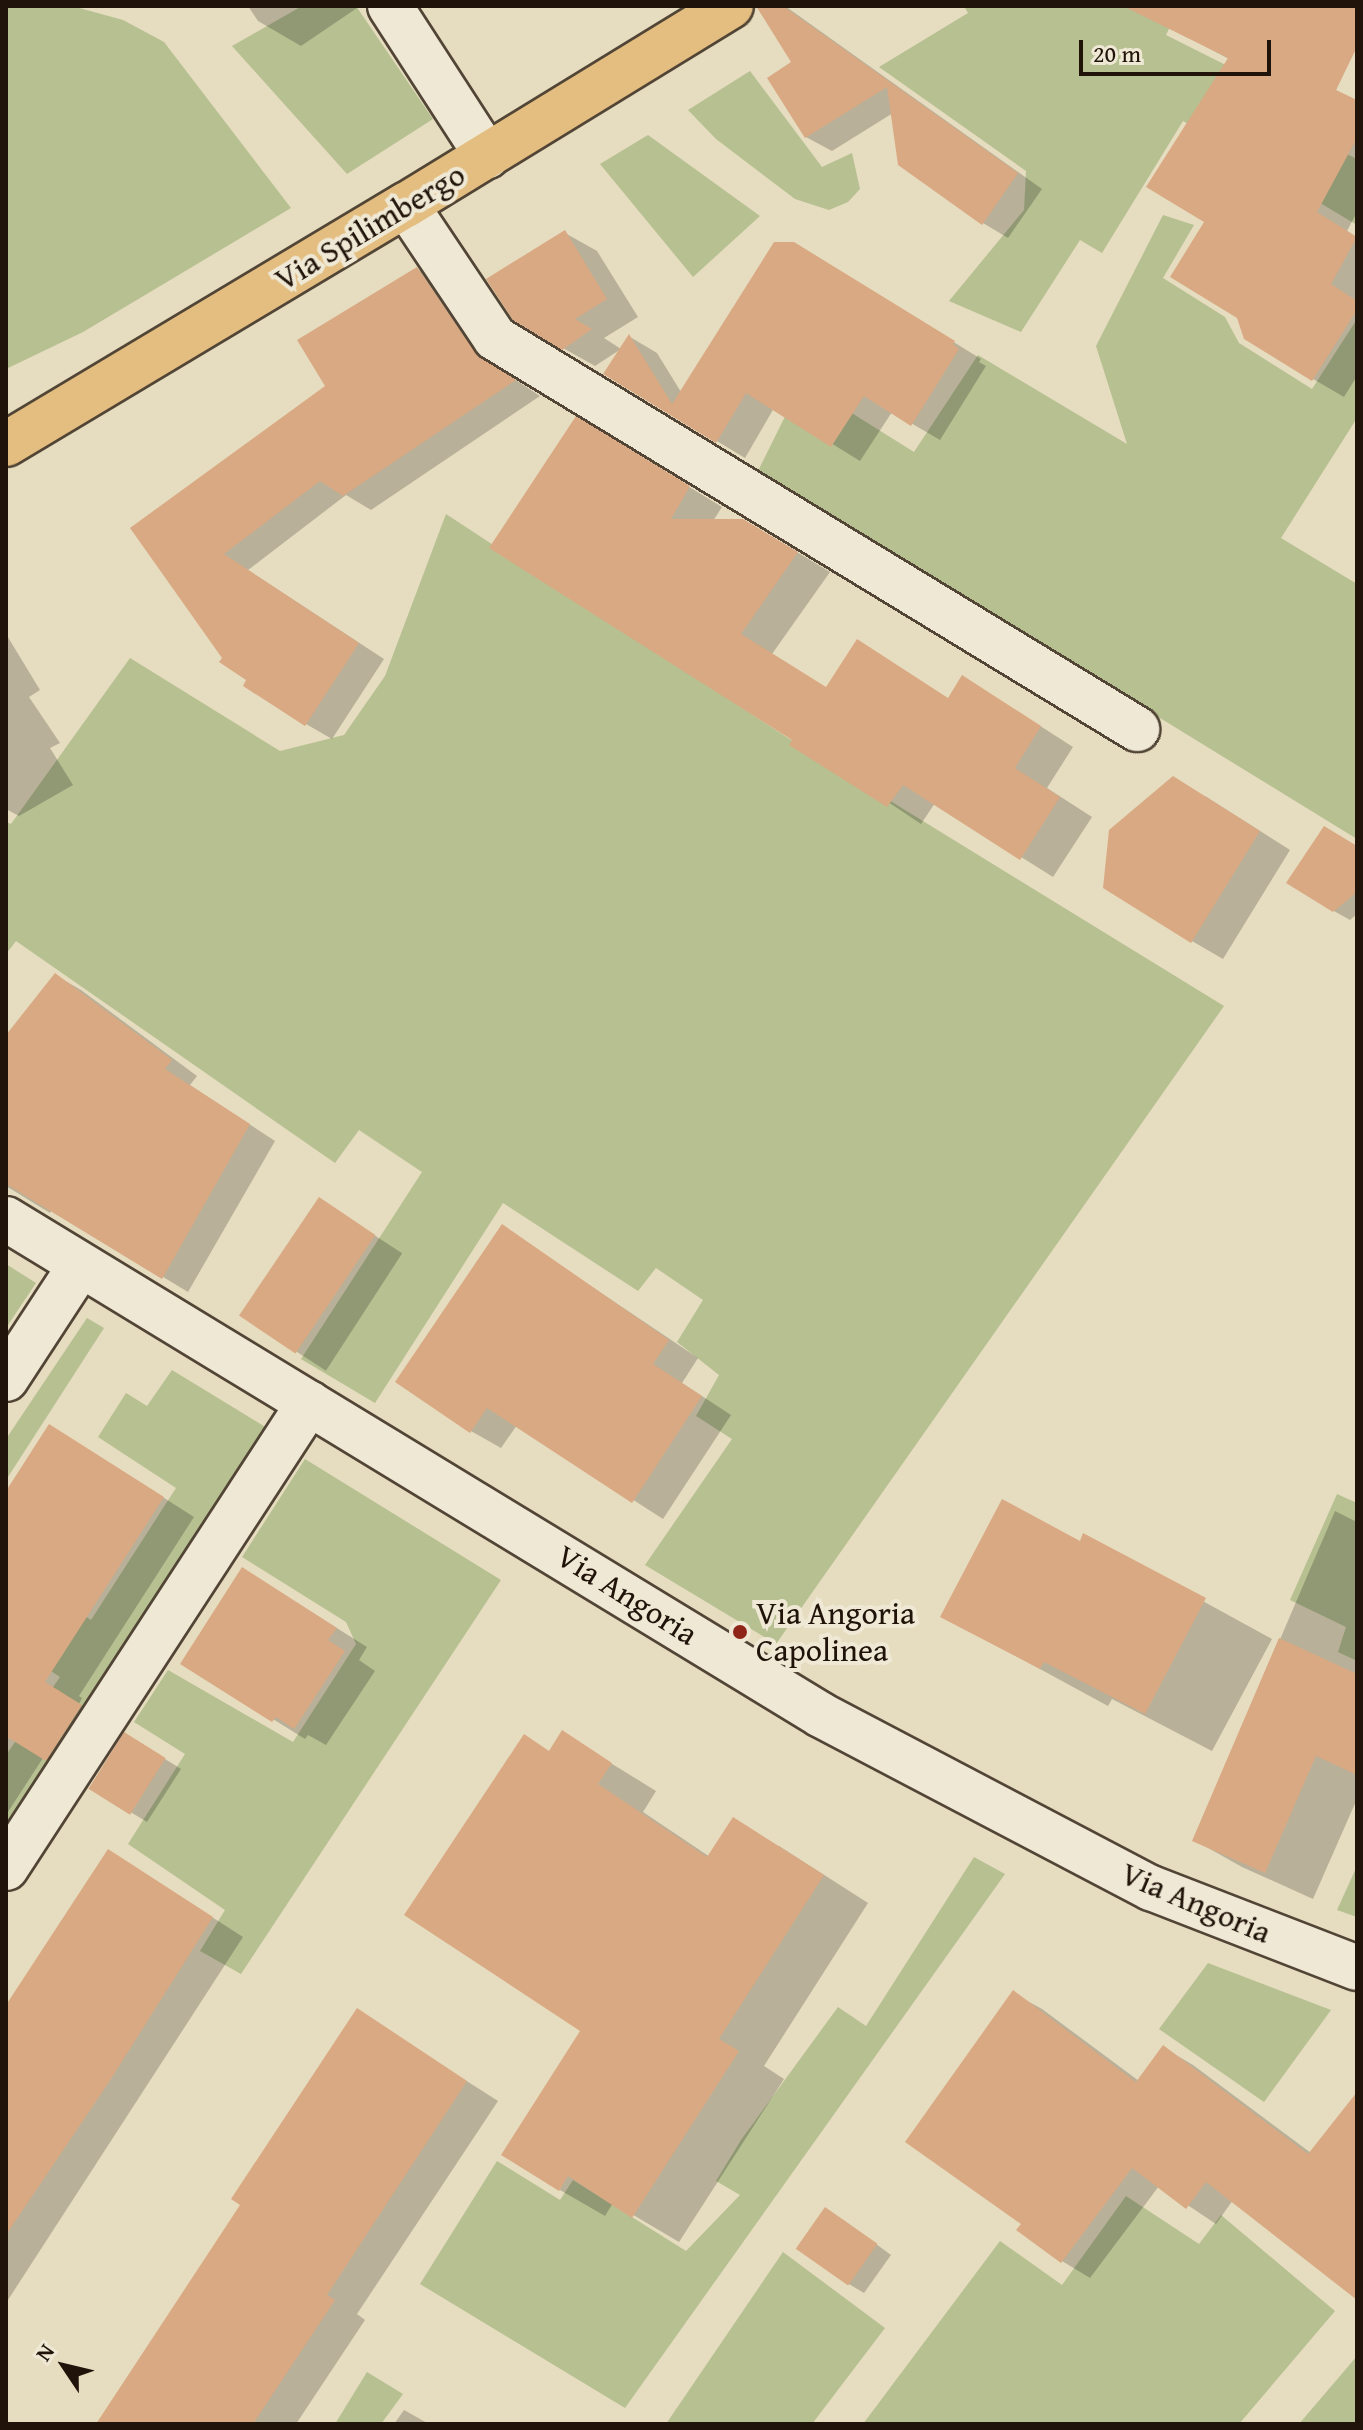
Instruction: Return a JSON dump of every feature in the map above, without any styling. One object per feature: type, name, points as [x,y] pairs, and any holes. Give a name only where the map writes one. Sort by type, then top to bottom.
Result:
[{"type":"main road","name":"Via Spilimbergo","points":[[6,444],[731,6]]},
{"type":"street","points":[[390,6],[487,156]]},
{"type":"street","points":[[406,205],[495,338],[1137,729]]},
{"type":"street","name":"Via Angoria","points":[[6,1219],[821,1715],[1151,1888],[1357,1968]]},
{"type":"street","points":[[6,1379],[80,1266]]},
{"type":"street","points":[[6,1868],[309,1403]]},
{"type":"green space","points":[[6,6],[72,6],[123,20],[164,42],[291,208],[83,332],[6,369]]},
{"type":"green space","points":[[302,6],[356,6],[433,119],[347,174],[232,46]]},
{"type":"green space","points":[[964,6],[1180,6],[1166,35],[1309,107],[1298,130],[1357,159],[1357,225],[1183,121],[1102,253],[1080,240],[1021,332],[949,301],[1024,210],[1026,171],[879,67],[968,13]]},
{"type":"green space","points":[[750,71],[822,167],[852,153],[860,189],[848,202],[829,210],[795,199],[716,139],[688,110]]},
{"type":"green space","points":[[648,135],[760,216],[693,277],[600,164]]},
{"type":"green space","points":[[1163,215],[1194,225],[1163,278],[1225,317],[1239,343],[1312,389],[1357,319],[1357,418],[1281,538],[1357,584],[1357,839],[758,471],[802,382],[914,452],[978,355],[1127,444],[1096,346]]},
{"type":"green space","points":[[446,514],[788,738],[1224,1006],[776,1644],[645,1565],[732,1439],[696,1416],[719,1375],[677,1342],[703,1300],[656,1268],[638,1291],[503,1203],[375,1403],[301,1359],[422,1172],[359,1130],[335,1163],[16,941],[6,954],[6,822],[11,824],[130,658],[280,751],[344,735],[385,676]]},
{"type":"green space","points":[[6,1264],[36,1283],[6,1328]]},
{"type":"green space","points":[[87,1318],[104,1328],[6,1480],[6,1439]]},
{"type":"green space","points":[[172,1370],[267,1428],[6,1828],[6,1755],[60,1677],[6,1642],[6,1565],[91,1620],[176,1488],[98,1437],[126,1393],[147,1406]]},
{"type":"green space","points":[[305,1459],[501,1580],[241,1974],[200,1951],[225,1910],[128,1844],[185,1754],[134,1722],[168,1670],[293,1742],[356,1644],[346,1622],[242,1557]]},
{"type":"green space","points":[[1337,1494],[1357,1503],[1357,1661],[1338,1652],[1346,1627],[1290,1600]]},
{"type":"green space","points":[[974,1857],[1005,1874],[625,2408],[420,2284],[497,2161],[560,2200],[573,2180],[686,2251],[740,2195],[716,2181],[741,2140],[838,2007],[866,2026]]},
{"type":"green space","points":[[1357,1866],[1357,1917],[1337,1910]]},
{"type":"green space","points":[[1208,1963],[1331,2010],[1264,2102],[1159,2029]]},
{"type":"green space","points":[[1126,2196],[1199,2244],[1221,2215],[1335,2311],[1239,2424],[863,2424],[1000,2241],[1062,2285]]},
{"type":"green space","points":[[783,2252],[885,2328],[812,2424],[666,2424]]},
{"type":"green space","points":[[1357,2356],[1357,2424],[1299,2424]]},
{"type":"green space","points":[[367,2372],[403,2394],[381,2424],[335,2424]]},
{"type":"building","points":[[756,6],[783,6],[1018,173],[982,225],[898,165],[887,87],[805,138],[767,78],[791,62]]},
{"type":"building","points":[[1123,6],[1357,6],[1357,47],[1336,90],[1357,100],[1357,138],[1317,212],[1357,237],[1331,284],[1357,301],[1357,310],[1312,381],[1244,339],[1237,318],[1170,277],[1204,222],[1146,187],[1228,58]]},
{"type":"building","points":[[565,230],[607,299],[575,319],[592,329],[562,350],[513,320],[486,279]]},
{"type":"building","points":[[774,242],[794,242],[955,341],[953,344],[959,349],[911,426],[864,396],[831,447],[746,393],[716,443],[603,374],[629,334],[672,404]]},
{"type":"building","points":[[417,267],[475,352],[516,380],[343,496],[320,481],[224,554],[359,643],[305,726],[243,686],[246,680],[219,662],[222,658],[130,528],[325,386],[297,340]]},
{"type":"building","points":[[576,416],[690,486],[671,519],[743,519],[798,552],[741,634],[826,687],[857,639],[948,698],[962,675],[1041,726],[1015,768],[1060,797],[1020,860],[903,785],[887,807],[789,745],[792,740],[489,548]]},
{"type":"building","points":[[1173,776],[1260,831],[1191,943],[1103,888],[1109,830]]},
{"type":"building","points":[[1324,826],[1357,846],[1357,892],[1333,912],[1286,883]]},
{"type":"building","points":[[55,973],[172,1060],[165,1069],[250,1124],[162,1279],[6,1184],[6,1035]]},
{"type":"building","points":[[319,1197],[375,1235],[295,1354],[239,1316]]},
{"type":"building","points":[[502,1224],[669,1340],[653,1364],[702,1396],[632,1503],[487,1408],[470,1433],[395,1382]]},
{"type":"building","points":[[49,1424],[164,1497],[45,1682],[82,1705],[46,1761],[9,1738],[6,1742],[6,1491]]},
{"type":"building","points":[[1002,1499],[1080,1541],[1083,1533],[1206,1598],[1145,1714],[1044,1662],[1040,1669],[940,1617]]},
{"type":"building","points":[[242,1567],[337,1628],[328,1640],[345,1651],[294,1729],[276,1717],[272,1722],[180,1664]]},
{"type":"building","points":[[1279,1638],[1357,1674],[1357,1775],[1316,1756],[1265,1873],[1192,1841]]},
{"type":"building","points":[[562,1730],[612,1763],[598,1784],[707,1857],[733,1817],[824,1875],[719,2039],[739,2051],[632,2218],[568,2176],[559,2191],[501,2155],[580,2031],[404,1915],[524,1734],[549,1751]]},
{"type":"building","points":[[124,1732],[166,1758],[130,1815],[88,1789]]},
{"type":"building","points":[[108,1849],[213,1917],[109,2082],[6,2235],[6,2005]]},
{"type":"building","points":[[1013,1990],[1136,2082],[1163,2045],[1308,2154],[1357,2092],[1357,2300],[1206,2182],[1186,2209],[1132,2168],[1061,2263],[1016,2230],[1021,2224],[905,2142]]},
{"type":"building","points":[[357,2008],[467,2081],[327,2295],[335,2300],[253,2424],[96,2424],[240,2205],[231,2199]]},
{"type":"building","points":[[825,2207],[877,2244],[848,2285],[796,2249]]},
{"type":"place","name":"Via Angoria Capolinea","points":[[740,1632]]}]
